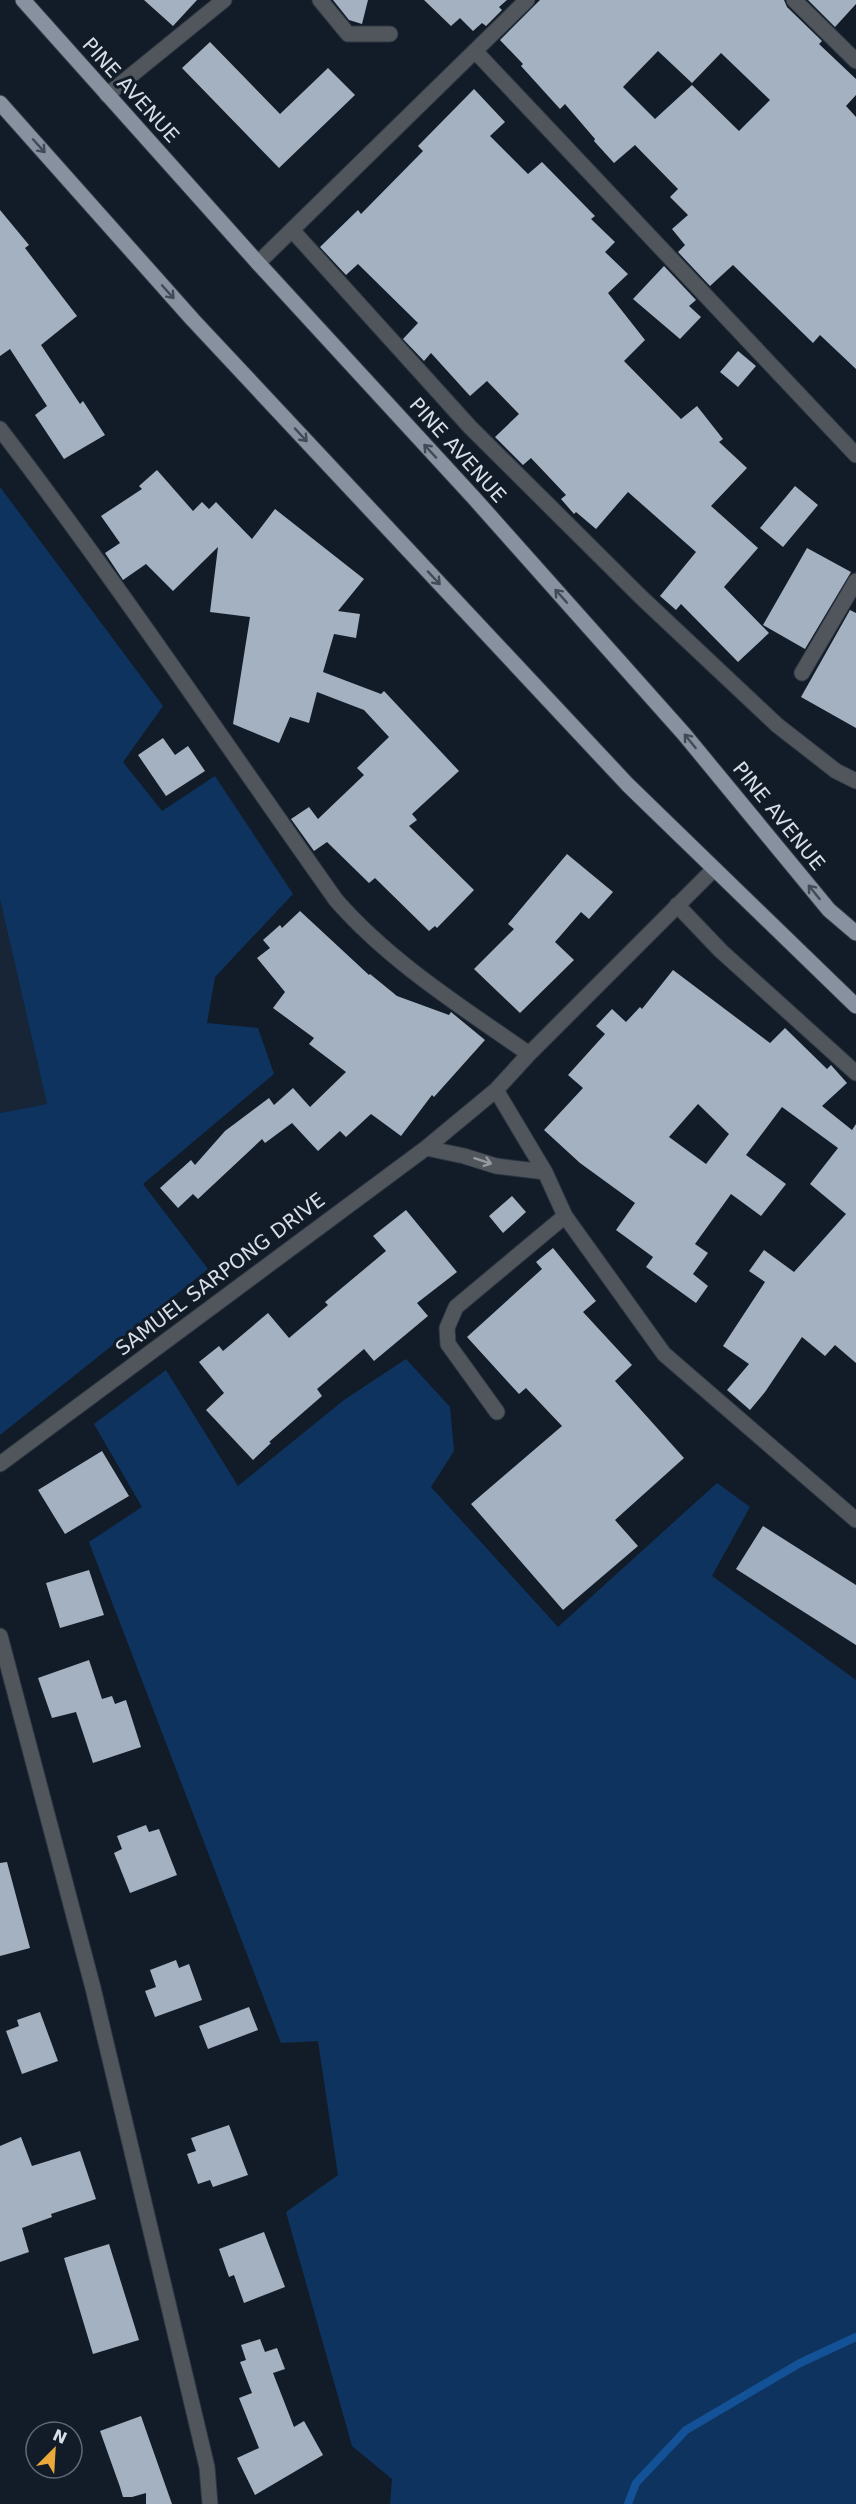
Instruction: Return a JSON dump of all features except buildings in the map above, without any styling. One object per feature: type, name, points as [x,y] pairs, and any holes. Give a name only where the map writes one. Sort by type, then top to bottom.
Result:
[{"type":"main road","name":"PINE AVENUE","points":[[23,0],[258,263],[474,498],[684,734],[829,910],[856,933]]},
{"type":"main road","points":[[0,103],[209,338],[628,785],[856,1006]]},
{"type":"street","points":[[107,95],[224,0]]},
{"type":"street","points":[[320,0],[348,34],[390,34]]},
{"type":"street","points":[[258,263],[527,0]]},
{"type":"street","points":[[794,0],[856,61]]},
{"type":"street","points":[[475,51],[856,455]]},
{"type":"street","points":[[292,230],[470,427],[642,598],[777,725],[836,771],[856,781]]},
{"type":"street","points":[[0,429],[70,520],[138,615],[336,900],[362,930],[394,957],[529,1054]]},
{"type":"street","points":[[802,673],[856,581]]},
{"type":"street","name":"SAMUEL SARPONG DRIVE","points":[[0,1464],[426,1148],[496,1090],[714,869]]},
{"type":"street","points":[[677,905],[721,951],[856,1073]]},
{"type":"street","points":[[496,1090],[545,1172],[565,1216],[664,1354],[856,1520]]},
{"type":"street","points":[[426,1148],[464,1155],[496,1166],[545,1172]]},
{"type":"street","points":[[497,1412],[448,1344],[447,1328],[456,1307],[565,1216]]},
{"type":"street","points":[[0,1636],[93,1988],[207,2467],[210,2504]]},
{"type":"shaded area","points":[[0,487],[163,706],[123,762],[162,811],[215,776],[293,894],[215,977],[207,1023],[258,1028],[274,1074],[143,1184],[208,1269],[0,1435],[0,1113],[47,1104],[0,899]]},
{"type":"shaded area","points":[[0,899],[47,1104],[0,1113]]},
{"type":"shaded area","points":[[406,1359],[450,1407],[454,1451],[431,1487],[558,1627],[717,1483],[750,1507],[712,1576],[856,1680],[856,2504],[390,2504],[392,2479],[352,2446],[286,2212],[338,2175],[318,2041],[281,2043],[89,1542],[142,1507],[94,1424],[166,1370],[238,1486],[344,1400]]},
{"type":"waterway","points":[[628,2504],[636,2483],[686,2430],[800,2363],[856,2337]]}]
